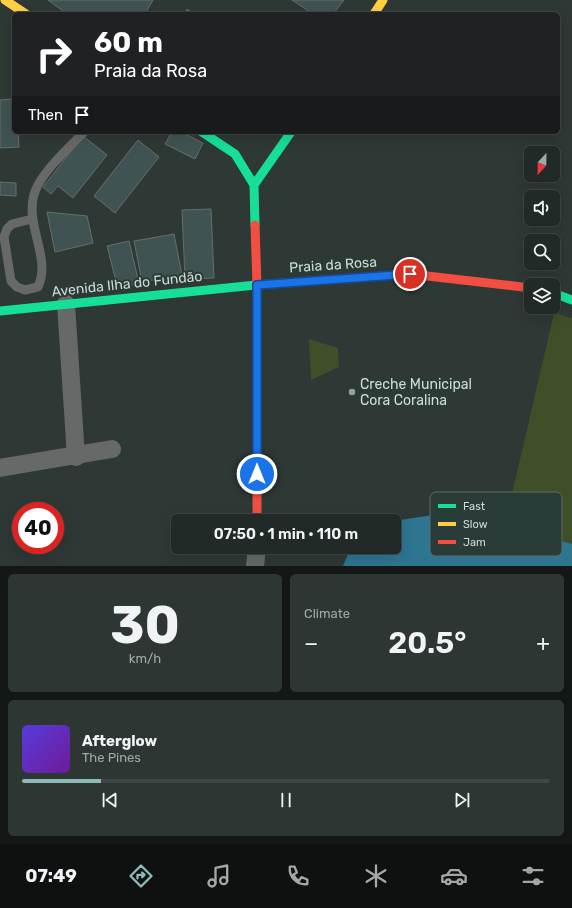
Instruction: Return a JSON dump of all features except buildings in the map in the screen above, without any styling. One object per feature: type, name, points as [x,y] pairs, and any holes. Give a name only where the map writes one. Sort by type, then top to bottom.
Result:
[{"type":"street","points":[[5,0],[23,12]]},
{"type":"street","points":[[375,12],[384,0]]},
{"type":"street","points":[[205,134],[239,155],[254,185],[257,285],[257,514]]},
{"type":"street","points":[[254,185],[270,156],[289,134]]},
{"type":"street","name":"Praia da Rosa","points":[[257,285],[410,274],[524,287]]},
{"type":"street","name":"Avenida Ilha do Fundão","points":[[0,311],[257,285]]},
{"type":"street","points":[[560,296],[572,300]]},
{"type":"street","points":[[66,304],[76,457]]},
{"type":"street","points":[[0,468],[112,450]]},
{"type":"street","points":[[255,566],[256,554]]},
{"type":"lane","points":[[32,219],[12,224],[6,229],[4,237],[11,281],[17,287],[25,290],[38,286],[41,280],[42,267],[32,219],[32,201],[37,186],[48,171],[82,134]]},
{"type":"green space","points":[[554,314],[572,318],[572,544],[562,541],[562,492],[512,492]]},
{"type":"green space","points":[[309,339],[338,348],[339,367],[311,380]]},
{"type":"water","points":[[430,515],[430,556],[562,556],[562,541],[572,544],[572,566],[343,566],[348,554],[401,554],[401,520]]},
{"type":"traffic: fast","points":[[205,134],[235,154],[254,185]]},
{"type":"traffic: fast","points":[[255,225],[254,185],[290,134]]},
{"type":"traffic: fast","points":[[0,311],[257,285],[325,280]]},
{"type":"traffic: fast","points":[[560,296],[572,300]]},
{"type":"traffic: slow","points":[[5,0],[23,12]]},
{"type":"traffic: slow","points":[[375,12],[383,0]]},
{"type":"traffic: jam","points":[[255,225],[257,285],[257,514]]},
{"type":"traffic: jam","points":[[325,280],[410,274],[524,287]]},
{"type":"place","name":"Creche Municipal Cora Coralina","points":[[352,392]]},
{"type":"route","points":[[257,474],[257,285],[410,274]]}]
